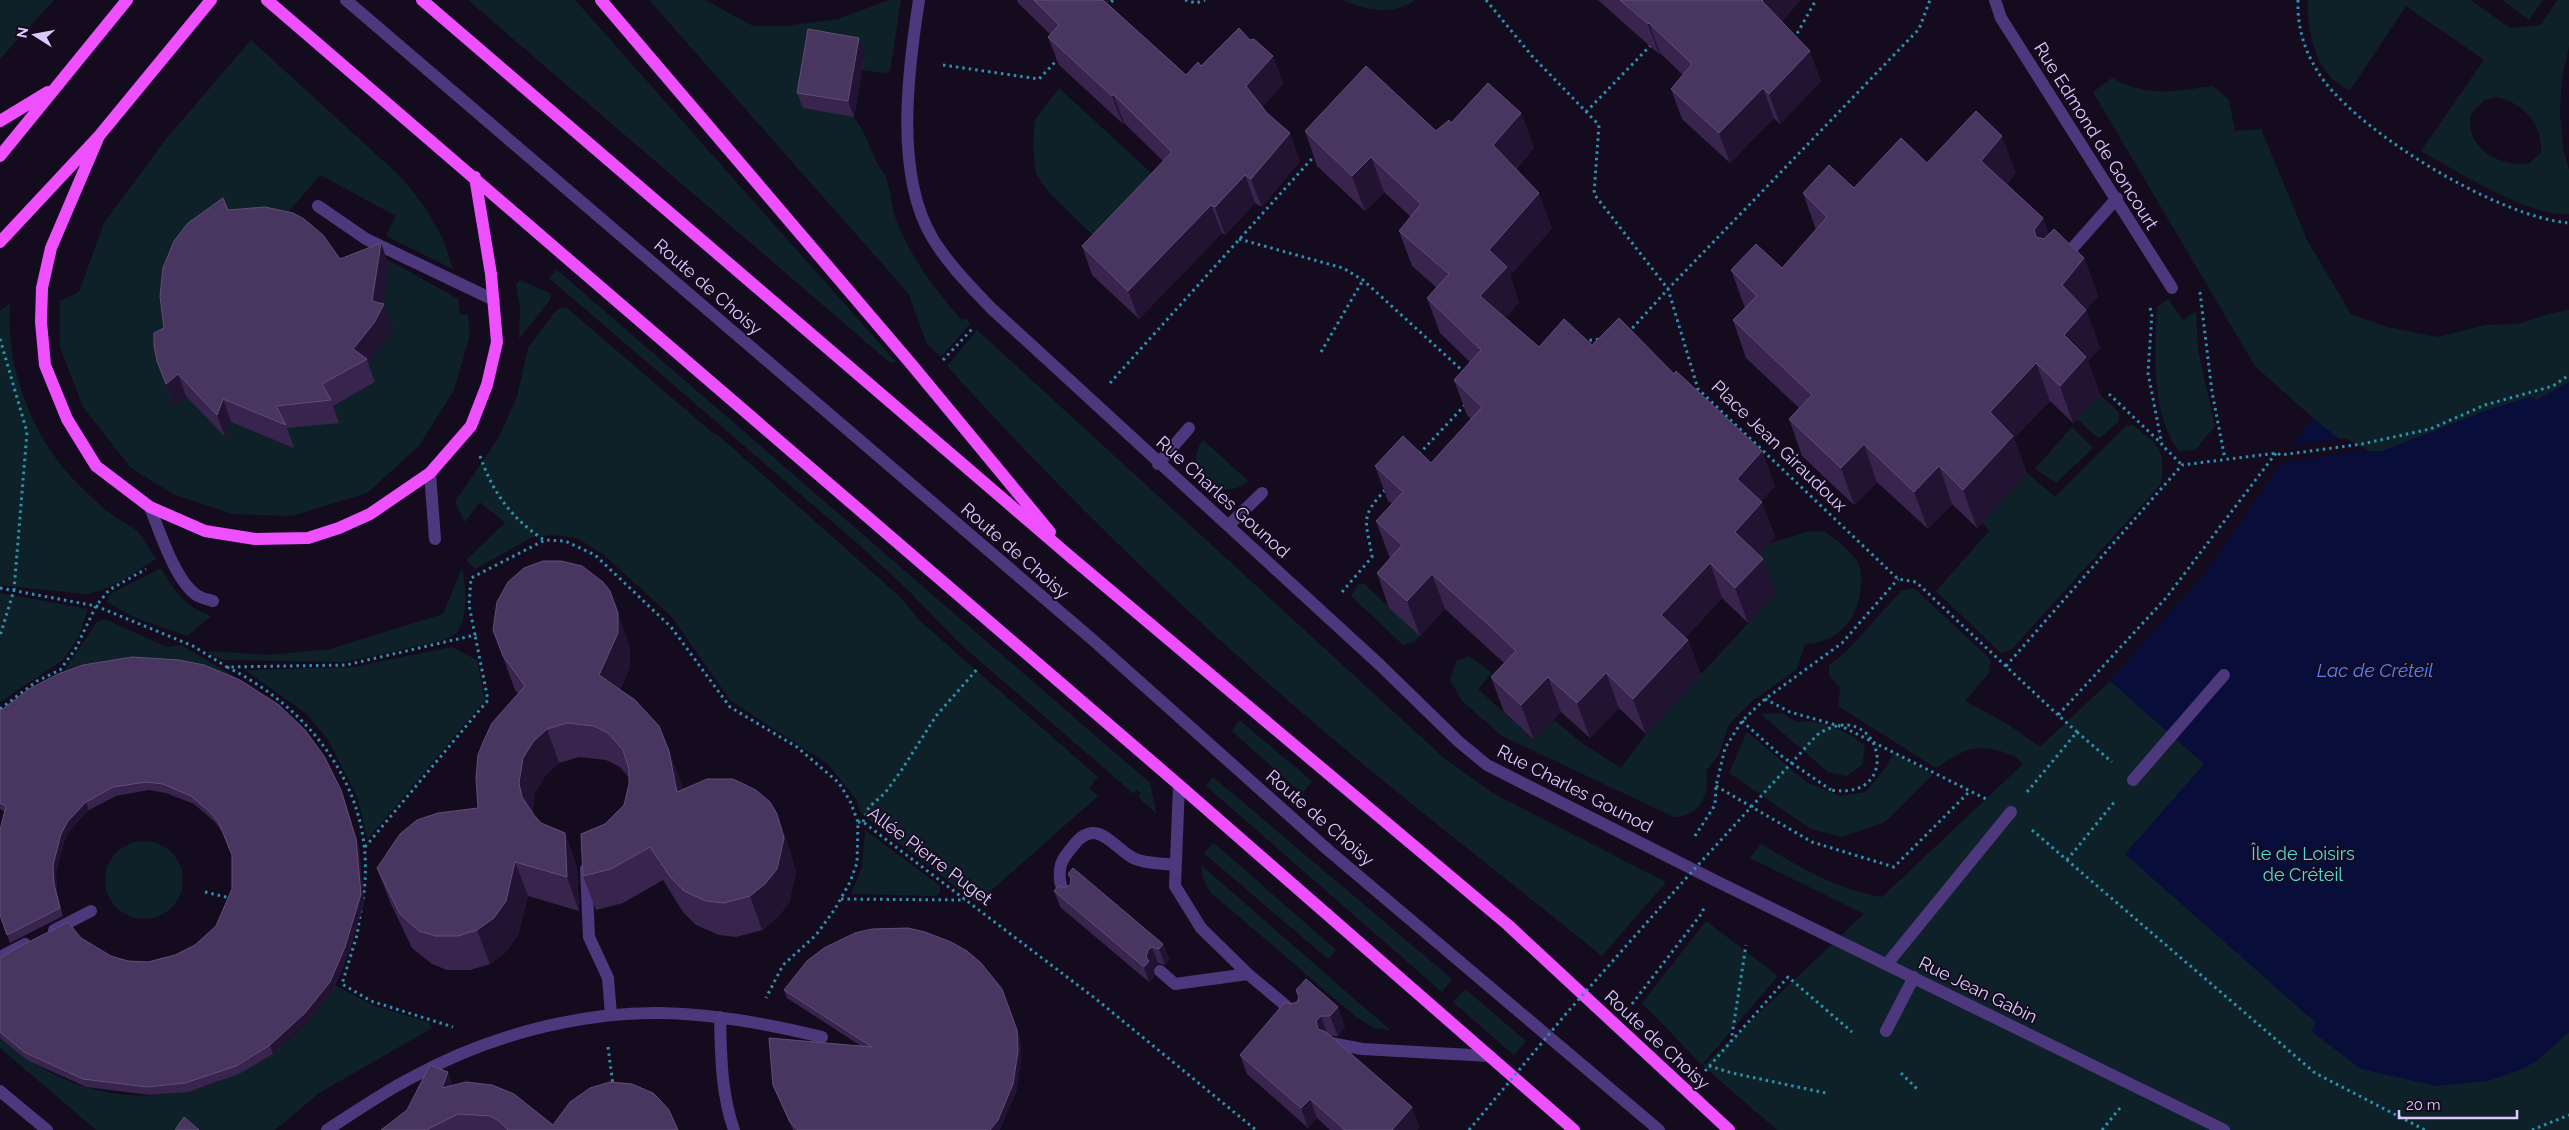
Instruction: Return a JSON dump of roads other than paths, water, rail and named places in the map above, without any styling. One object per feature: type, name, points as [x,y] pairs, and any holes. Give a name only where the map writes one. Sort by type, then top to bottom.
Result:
[{"type":"main road","points":[[0,156],[127,0]]},
{"type":"main road","points":[[0,242],[99,136],[211,0]]},
{"type":"main road","points":[[267,0],[475,177],[1179,785],[1574,1130]]},
{"type":"main road","name":"Route de Choisy","points":[[422,0],[1073,559],[1517,933],[1728,1130]]},
{"type":"main road","points":[[601,0],[906,357],[1073,559]]},
{"type":"main road","points":[[0,121],[57,87]]},
{"type":"main road","points":[[99,136],[52,248],[42,288],[40,322],[45,365],[67,419],[96,466],[150,507],[205,531],[255,539],[308,538],[339,528],[370,514],[430,473],[470,426],[487,385],[497,342],[494,300],[475,177]]},
{"type":"street","name":"Route de Choisy","points":[[346,0],[1093,640],[1328,850],[1659,1130]]},
{"type":"street","name":"Rue Charles Gounod","points":[[919,0],[908,97],[907,138],[918,200],[932,237],[957,273],[1158,464],[1229,525],[1380,664],[1458,740],[1488,765],[1716,881]]},
{"type":"street","name":"Rue Edmond de Goncourt","points":[[1995,0],[2002,18],[2172,288]]},
{"type":"street","points":[[2055,268],[2117,198]]},
{"type":"street","points":[[318,206],[366,239],[494,300]]},
{"type":"street","points":[[1158,464],[1189,428]]},
{"type":"street","points":[[430,473],[434,539]]},
{"type":"street","points":[[1229,525],[1262,493]]},
{"type":"street","points":[[150,507],[170,556],[190,589],[197,595],[213,601]]},
{"type":"street","points":[[2133,780],[2224,675]]},
{"type":"street","points":[[1179,785],[1175,886],[1201,928],[1248,974],[1298,1016]]},
{"type":"street","points":[[1887,964],[2011,812]]},
{"type":"street","points":[[1069,896],[1062,890],[1061,862],[1080,837],[1085,834],[1102,834],[1135,859],[1175,865]]},
{"type":"street","points":[[586,862],[589,937],[608,978],[611,1015]]},
{"type":"street","name":"Rue Jean Gabin","points":[[1716,881],[2224,1130]]},
{"type":"street","points":[[0,957],[91,910]]},
{"type":"street","points":[[1160,971],[1175,984],[1248,974]]},
{"type":"street","points":[[1886,1031],[1914,977]]},
{"type":"street","points":[[327,1130],[410,1078],[453,1058],[500,1040],[546,1027],[611,1015],[661,1013],[720,1017],[822,1037]]},
{"type":"street","points":[[720,1017],[722,1075],[727,1111],[734,1130]]},
{"type":"street","points":[[1331,1043],[1362,1049],[1490,1056]]},
{"type":"street","points":[[0,1091],[47,1130]]},
{"type":"water","name":"Lac de Créteil","points":[[2569,382],[2569,1032],[2538,1060],[2522,1069],[2488,1081],[2436,1086],[2361,1069],[2311,1031],[2316,1023],[2125,854],[2204,764],[2110,681],[2204,575],[2313,418],[2337,437],[2353,446],[2362,450],[2382,451],[2490,409],[2530,397],[2537,400]]},
{"type":"park label","name":"Île de Loisirs de Créteil","points":[[2303,864]]}]
